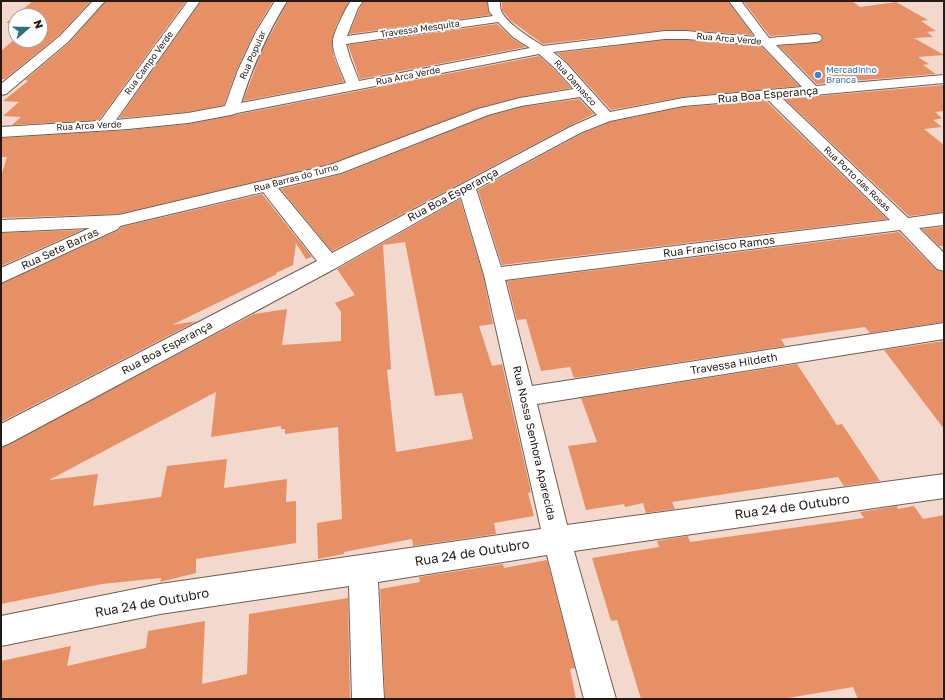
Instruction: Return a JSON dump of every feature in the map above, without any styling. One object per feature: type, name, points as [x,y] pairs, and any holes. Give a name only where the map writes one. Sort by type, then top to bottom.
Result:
[{"type":"street","points":[[1,91],[64,38],[99,1]]},
{"type":"street","name":"Rua Campo Verde","points":[[105,125],[194,1]]},
{"type":"street","name":"Rua Popular","points":[[231,111],[262,32],[281,1]]},
{"type":"street","points":[[355,87],[343,58],[339,41],[352,7],[357,1]]},
{"type":"street","name":"Rua Damasco","points":[[494,1],[495,11],[501,18],[517,34],[550,56],[561,66],[606,117]]},
{"type":"street","points":[[735,1],[766,42],[813,91]]},
{"type":"street","name":"Travessa Mesquita","points":[[339,41],[501,18]]},
{"type":"street","name":"Rua Arca Verde","points":[[1,132],[128,124],[188,118],[231,111],[541,50],[665,35],[686,35],[766,42],[816,38]]},
{"type":"street","name":"Rua Boa Esperança","points":[[1,436],[330,263],[467,187],[575,130],[606,117],[682,102],[940,82]]},
{"type":"street","name":"Rua Barras do Turno","points":[[1,226],[119,221],[267,186],[335,168],[408,142],[483,112],[520,102],[583,92]]},
{"type":"street","name":"Rua Porto das Rosas","points":[[770,94],[944,264]]},
{"type":"street","points":[[267,186],[330,263]]},
{"type":"street","name":"Rua Nossa Senhora Aparecida","points":[[467,187],[494,275],[557,540],[600,699]]},
{"type":"street","name":"Rua Francisco Ramos","points":[[494,275],[944,219]]},
{"type":"street","name":"Rua Sete Barras","points":[[1,276],[119,221]]},
{"type":"street","name":"Travessa Hildeth","points":[[523,396],[944,332]]},
{"type":"street","name":"Rua 24 de Outubro","points":[[1,630],[160,600],[557,540],[944,486]]},
{"type":"street","points":[[363,570],[368,699]]},
{"type":"building","points":[[33,1],[91,1],[59,35],[48,44],[48,8],[24,8]]},
{"type":"building","points":[[106,1],[186,1],[99,120],[12,125],[21,117],[3,116],[19,102],[3,101],[28,81],[25,80],[69,43]]},
{"type":"building","points":[[201,1],[273,1],[255,31],[237,69],[224,105],[188,112],[119,118]]},
{"type":"building","points":[[288,1],[349,1],[336,26],[332,41],[334,57],[344,82],[243,101],[262,51]]},
{"type":"building","points":[[364,1],[487,1],[490,15],[349,34],[359,9]]},
{"type":"building","points":[[502,1],[728,1],[753,35],[665,30],[543,44],[510,20],[502,10]]},
{"type":"building","points":[[743,1],[852,1],[860,7],[896,2],[928,20],[921,21],[936,31],[927,32],[933,37],[914,38],[944,55],[918,57],[929,64],[923,65],[936,74],[817,84],[779,46],[820,42],[823,39],[821,34],[770,36]]},
{"type":"building","points":[[497,24],[512,38],[526,47],[360,79],[348,45]]},
{"type":"building","points":[[665,40],[686,40],[761,46],[799,86],[683,97],[611,110],[557,53]]},
{"type":"building","points":[[8,45],[8,48],[43,48],[5,79],[1,79],[1,51]]},
{"type":"building","points":[[539,56],[555,70],[571,88],[520,97],[478,108],[330,164],[119,214],[1,218],[1,176],[7,157],[1,157],[1,138],[128,130],[188,124]]},
{"type":"building","points":[[944,85],[944,111],[935,112],[942,118],[933,120],[942,127],[924,129],[944,145],[944,212],[909,216],[785,99]]},
{"type":"building","points":[[579,99],[594,114],[332,251],[281,189],[342,174],[488,116],[521,107]]},
{"type":"building","points":[[766,101],[887,219],[502,265],[478,190],[581,134],[610,122],[683,107]]},
{"type":"building","points":[[262,194],[312,257],[306,259],[296,243],[293,265],[172,325],[197,321],[1,422],[1,284],[119,230],[121,227]]},
{"type":"building","points":[[460,199],[483,275],[493,324],[479,326],[492,366],[502,364],[531,492],[528,493],[534,516],[494,523],[496,534],[413,546],[412,539],[344,552],[344,554],[318,559],[317,523],[342,519],[338,427],[285,434],[285,429],[281,429],[281,426],[211,437],[216,392],[49,480],[98,474],[93,506],[161,497],[167,466],[227,459],[224,488],[287,479],[286,502],[296,501],[296,543],[196,559],[196,573],[160,582],[161,578],[102,584],[1,604],[1,448],[254,314],[287,309],[282,345],[341,341],[341,312],[335,303],[355,295],[337,269]],"holes":[[[405,242],[435,396],[462,393],[473,439],[396,452],[387,370],[391,369],[383,245]]]},
{"type":"building","points":[[944,227],[944,246],[939,246],[922,229]]},
{"type":"building","points":[[82,230],[1,266],[1,233]]},
{"type":"building","points":[[899,232],[936,270],[944,272],[944,322],[870,333],[865,327],[781,339],[785,346],[574,378],[570,367],[541,371],[526,319],[517,320],[507,281]]},
{"type":"building","points":[[944,341],[944,429],[884,350]]},
{"type":"building","points":[[797,364],[837,425],[842,424],[880,481],[844,486],[838,477],[672,502],[675,509],[646,513],[643,503],[625,507],[624,504],[586,510],[568,446],[597,442],[581,398]]},
{"type":"building","points":[[897,506],[898,509],[914,506],[923,519],[944,515],[944,699],[858,699],[853,687],[782,699],[641,699],[617,620],[611,621],[592,558],[659,547],[657,541],[688,536],[690,542],[864,518],[860,512]]},
{"type":"building","points":[[547,560],[575,668],[570,669],[576,699],[385,699],[380,589],[420,582],[419,577],[503,564],[504,568]]},
{"type":"building","points":[[348,598],[350,699],[1,699],[1,661],[71,646],[67,666],[146,648],[148,631],[205,621],[202,684],[247,674],[249,614]]},
{"type":"place","name":"Mercadinho Branca","points":[[818,75]]}]
